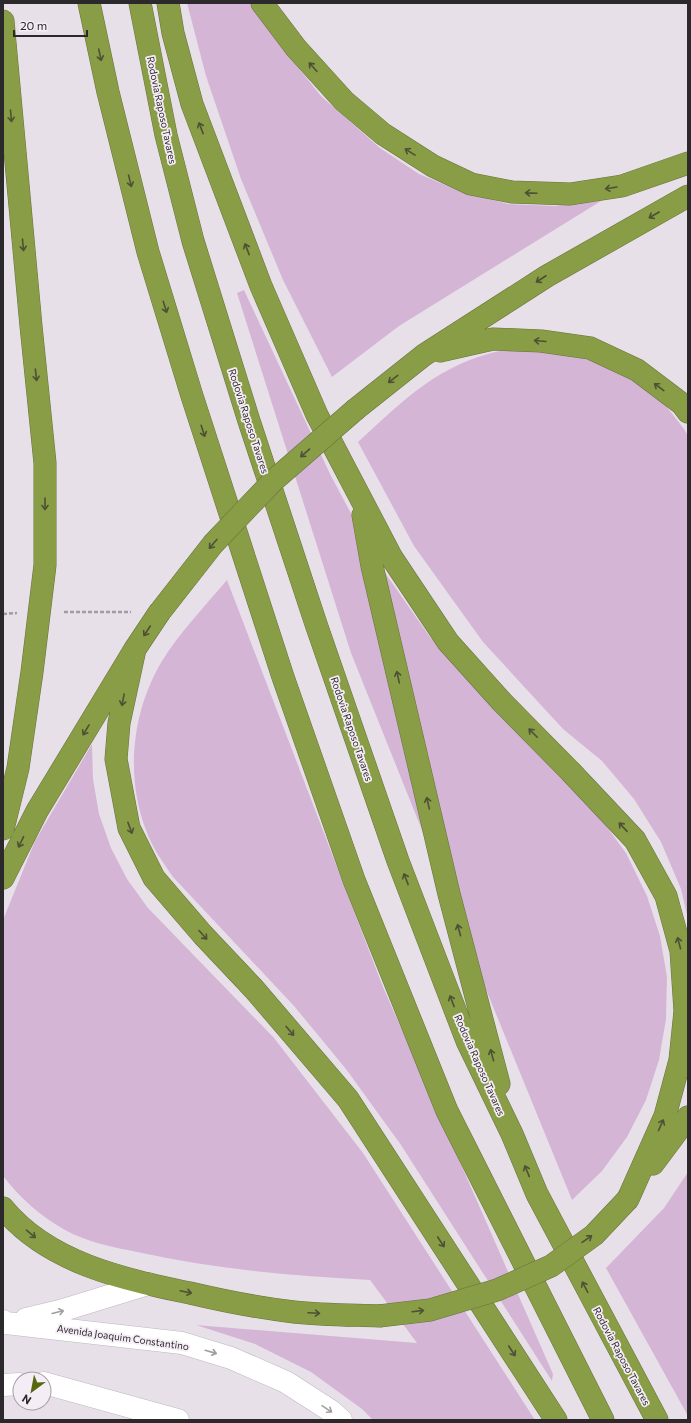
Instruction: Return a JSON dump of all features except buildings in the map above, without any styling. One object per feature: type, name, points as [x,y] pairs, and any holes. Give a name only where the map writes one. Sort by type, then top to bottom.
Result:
[{"type":"highway","points":[[89,3],[108,92],[148,252],[194,404],[283,677],[354,880],[447,1111],[603,1420]]},
{"type":"highway","name":"Rodovia Raposo Tavares","points":[[140,3],[166,135],[192,241],[318,631],[398,861],[467,1041],[512,1134],[537,1194],[657,1420]]},
{"type":"highway","points":[[168,3],[173,33],[192,104],[261,286],[317,416],[392,558],[448,642],[502,702],[635,840],[666,896],[681,951],[685,1011],[680,1060],[665,1116],[628,1199]]},
{"type":"highway","points":[[262,3],[296,48],[349,106],[383,134],[433,166],[471,184],[512,192],[570,194],[622,186],[688,163]]},
{"type":"highway","points":[[3,21],[45,463],[45,565],[18,768],[3,828]]},
{"type":"highway","points":[[3,878],[37,811],[159,612],[213,544],[273,480],[356,409],[424,355],[546,276],[688,196]]},
{"type":"highway","points":[[424,355],[493,339],[541,341],[590,348],[637,370],[682,404],[688,412]]},
{"type":"highway","points":[[359,495],[372,566],[449,894],[512,1134]]},
{"type":"highway","points":[[135,649],[119,723],[116,759],[129,828],[154,878],[203,935],[254,989],[348,1099],[556,1420]]},
{"type":"highway","points":[[3,1208],[38,1240],[77,1261],[108,1273],[148,1284],[226,1301],[294,1312],[379,1316],[430,1310],[498,1290],[551,1266],[594,1235],[628,1199],[688,1117]]},
{"type":"street","points":[[4,1322],[60,1311],[148,1284]]},
{"type":"street","name":"Avenida Joaquim Constantino","points":[[4,1322],[189,1345],[231,1358],[286,1382],[341,1420]]},
{"type":"street","points":[[52,1385],[178,1420]]},
{"type":"path","points":[[3,614],[39,612],[159,612]]},
{"type":"shaded area","points":[[187,3],[250,3],[280,45],[321,96],[380,148],[419,174],[462,192],[508,204],[555,206],[601,201],[399,326],[332,377],[283,280],[241,179],[206,76]]},
{"type":"shaded area","points":[[244,290],[331,476],[376,560],[430,637],[493,708],[598,815],[626,853],[647,896],[660,936],[667,977],[666,1019],[659,1060],[646,1100],[627,1137],[602,1171],[572,1200],[351,653],[237,293]]},
{"type":"shaded area","points":[[534,348],[592,357],[644,385],[666,406],[688,436],[688,919],[681,889],[661,842],[634,799],[602,761],[563,729],[483,642],[414,546],[358,442],[407,398],[441,374],[460,364],[481,356],[508,349]]},
{"type":"shaded area","points":[[227,580],[383,987],[553,1374],[552,1381],[401,1145],[346,1069],[294,1006],[173,877],[148,837],[139,809],[135,788],[134,766],[138,722],[144,701],[152,680],[169,650],[193,619]]},
{"type":"shaded area","points":[[92,744],[93,779],[99,814],[111,848],[127,879],[148,908],[274,1038],[363,1153],[535,1420],[373,1420],[362,1409],[311,1372],[255,1344],[196,1325],[417,1343],[370,1280],[253,1271],[166,1258],[100,1244],[73,1234],[47,1219],[23,1199],[3,1176],[3,920],[35,841]]},
{"type":"shaded area","points":[[688,1172],[688,1416],[606,1268],[664,1208]]}]
